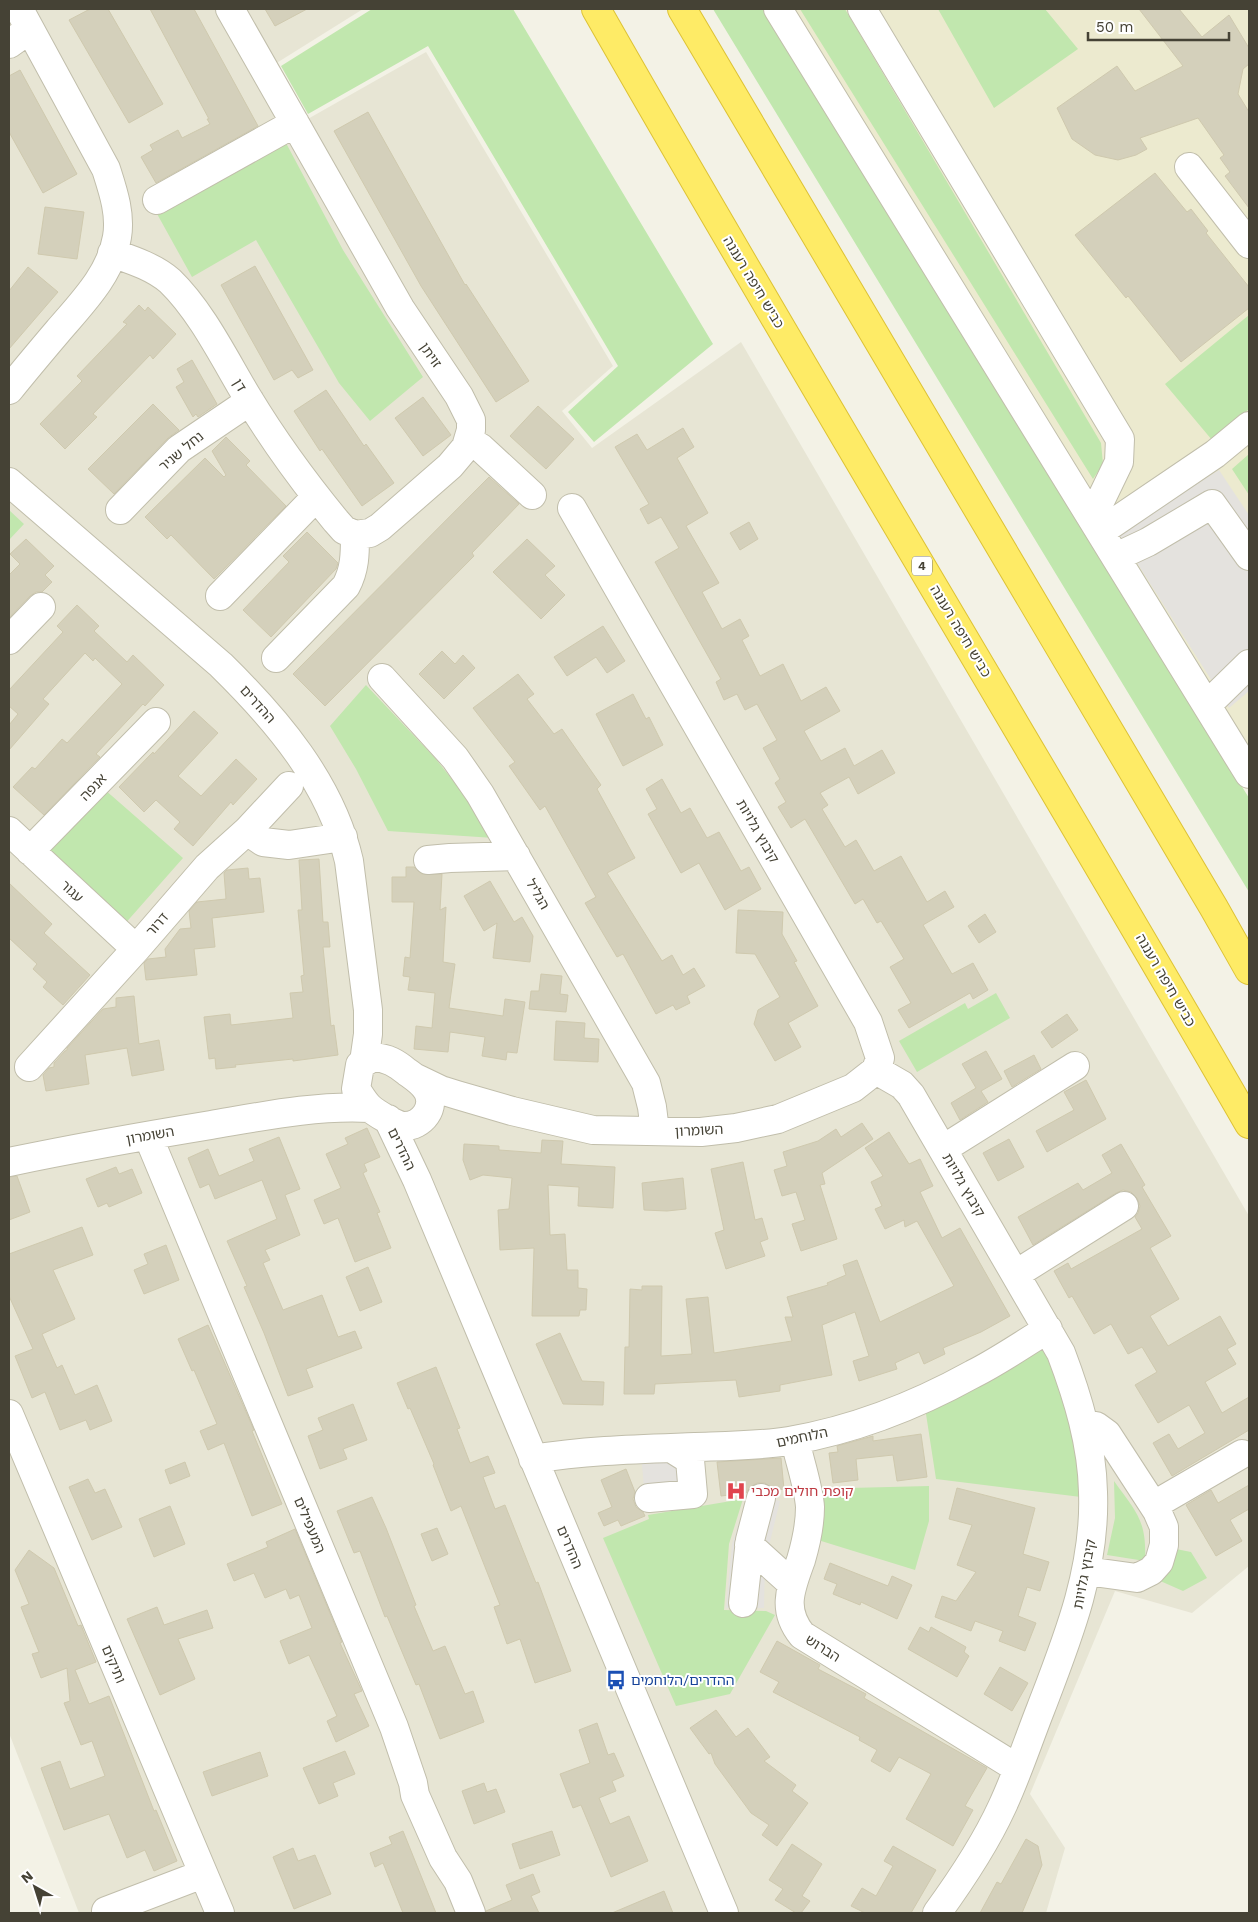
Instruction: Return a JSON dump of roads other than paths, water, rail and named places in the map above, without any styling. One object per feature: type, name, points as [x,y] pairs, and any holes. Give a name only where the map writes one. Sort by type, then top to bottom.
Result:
[{"type":"highway","name":"כביש חיפה רעננה","points":[[596,9],[684,163],[1126,911],[1249,1124]]},
{"type":"highway","points":[[682,9],[1249,966]]},
{"type":"highway","points":[[1214,908],[1249,970]]},
{"type":"street","name":"זויתן","points":[[230,9],[400,308],[459,396],[471,420],[468,440]]},
{"type":"street","points":[[778,9],[1249,774]]},
{"type":"street","points":[[862,9],[1120,439],[1119,462],[1096,525]]},
{"type":"street","points":[[9,390],[87,296],[102,275],[117,237],[118,216],[115,196],[106,169],[19,27]]},
{"type":"street","points":[[157,200],[294,123]]},
{"type":"street","points":[[1189,167],[1249,244]]},
{"type":"street","name":"דן","points":[[112,253],[153,269],[168,280],[198,316],[274,440],[336,522],[344,530],[355,535]]},
{"type":"street","name":"נחל שניר","points":[[120,510],[179,449],[250,401]]},
{"type":"street","points":[[1096,525],[1215,454],[1249,426]]},
{"type":"street","points":[[276,658],[346,586],[354,565],[355,535],[370,533],[380,527],[450,466],[466,447],[468,440],[481,448],[532,495]]},
{"type":"street","name":"ההדרים","points":[[9,482],[221,666],[253,697],[308,767],[334,813],[349,861],[368,1010],[364,1062],[360,1065],[371,1105],[417,1180],[724,1913]]},
{"type":"street","points":[[220,596],[316,496]]},
{"type":"street","points":[[1116,557],[1148,542],[1212,504],[1249,556]]},
{"type":"street","name":"קיבוץ גלויות","points":[[572,508],[868,1022],[880,1058],[876,1070],[902,1085],[911,1095],[1048,1329],[1061,1353],[1078,1398],[1089,1448],[1093,1492],[1092,1532],[1078,1609],[1068,1640],[1002,1807],[984,1841],[937,1913]]},
{"type":"street","points":[[9,640],[41,607]]},
{"type":"street","points":[[1206,705],[1249,664]]},
{"type":"street","name":"הגליל","points":[[382,678],[455,758],[480,794],[646,1083],[652,1107],[654,1131]]},
{"type":"street","name":"אנפה","points":[[30,852],[156,722]]},
{"type":"street","name":"דרור","points":[[29,1067],[136,949],[206,867],[247,831],[289,786]]},
{"type":"street","name":"עגור","points":[[9,831],[136,949]]},
{"type":"street","points":[[247,831],[263,842],[289,845],[343,837]]},
{"type":"street","points":[[428,860],[516,856]]},
{"type":"street","name":"ההדרים","points":[[368,1010],[380,1038],[405,1070],[422,1084],[430,1097],[431,1103],[414,1147],[417,1180]]},
{"type":"street","name":"השומרון","points":[[364,1062],[373,1057],[383,1058],[441,1090],[512,1111],[593,1130],[701,1132],[736,1128],[778,1119],[853,1088],[876,1070]]},
{"type":"street","points":[[943,1148],[1075,1066]]},
{"type":"street","name":"השומרון","points":[[9,1162],[292,1112],[371,1105],[402,1126],[449,1108],[465,1107],[512,1111]]},
{"type":"street","name":"המעפילים","points":[[148,1136],[394,1727],[413,1783],[415,1796],[443,1858],[458,1882],[471,1913]]},
{"type":"street","points":[[1016,1274],[1124,1206]]},
{"type":"street","name":"הלוחמים","points":[[534,1458],[579,1451],[680,1454],[795,1440],[866,1420],[920,1400],[974,1374],[1048,1329]]},
{"type":"street","name":"ותיקים","points":[[9,1414],[220,1913]]},
{"type":"street","points":[[1085,1427],[1096,1426],[1106,1434],[1154,1505],[1164,1527],[1164,1546],[1159,1562],[1151,1572],[1137,1578],[1086,1571]]},
{"type":"street","name":"הברוש","points":[[795,1440],[810,1506],[808,1532],[792,1584],[789,1605],[791,1618],[802,1635],[1017,1768]]},
{"type":"street","points":[[643,1465],[680,1454],[693,1494],[649,1498]]},
{"type":"street","points":[[1154,1505],[1242,1454]]},
{"type":"street","points":[[743,1603],[749,1545],[761,1498]]},
{"type":"street","points":[[749,1545],[792,1584]]},
{"type":"street","points":[[106,1911],[203,1874]]},
{"type":"place","name":"קופת חולים מכבי","points":[[736,1491]]},
{"type":"place","name":"ההדרים/הלוחמים","points":[[616,1680]]}]
